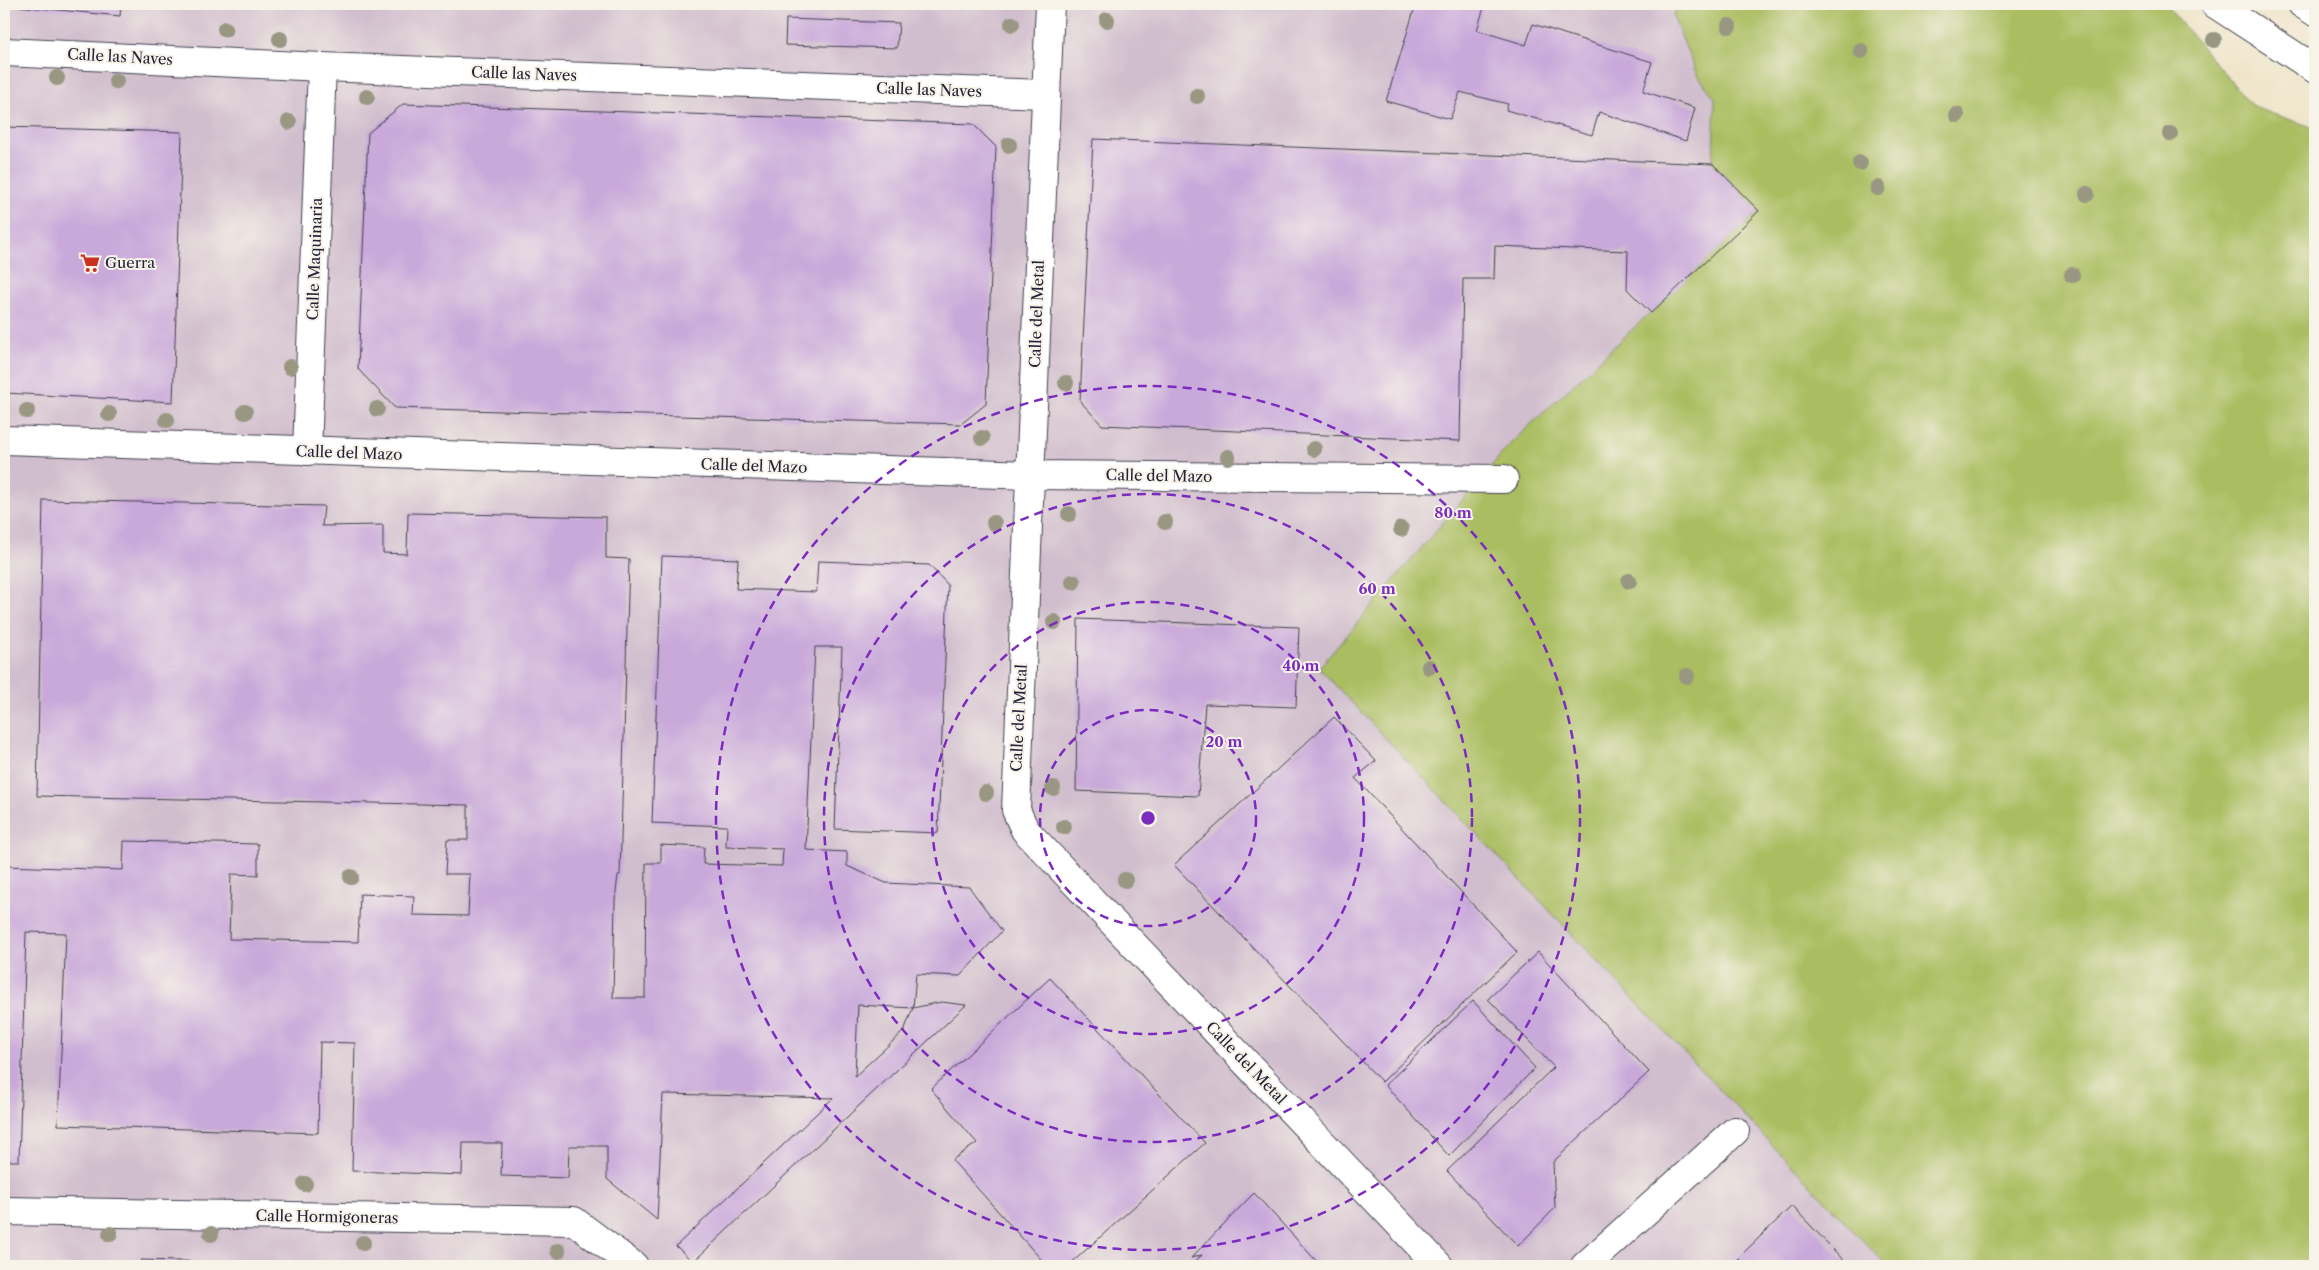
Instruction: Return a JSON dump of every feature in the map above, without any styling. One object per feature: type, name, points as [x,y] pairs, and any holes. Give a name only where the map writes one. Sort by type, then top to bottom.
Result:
[{"type":"street","name":"Calle del Metal","points":[[1050,4],[1016,810],[1025,830],[1439,1266]]},
{"type":"street","points":[[2215,4],[2315,69]]},
{"type":"street","points":[[2302,4],[2315,12]]},
{"type":"street","name":"Calle las Naves","points":[[4,52],[322,67],[1045,94]]},
{"type":"street","name":"Calle Maquinaria","points":[[307,452],[322,67]]},
{"type":"street","name":"Calle del Mazo","points":[[4,440],[307,452],[1031,475],[1504,479]]},
{"type":"street","points":[[1585,1266],[1735,1131]]},
{"type":"street","name":"Calle Hormigoneras","points":[[4,1211],[574,1221],[634,1266]]},
{"type":"shaded area","points":[[4,4],[1946,4],[2315,128],[2315,1266],[4,1266]]},
{"type":"green space","points":[[1680,4],[2165,4],[2253,107],[2315,128],[2315,1266],[1887,1266],[1319,668],[1511,443],[1759,211],[1713,164],[1715,98],[1697,75],[1673,16]]},
{"type":"building","points":[[7,4],[121,4],[120,16]]},
{"type":"building","points":[[1416,4],[1485,4],[1477,30],[1526,45],[1533,24],[1652,62],[1643,91],[1695,108],[1686,141],[1599,112],[1592,135],[1506,110],[1508,104],[1460,92],[1450,119],[1386,101]]},
{"type":"building","points":[[786,19],[899,23],[897,48],[785,45]]},
{"type":"building","points":[[403,104],[973,124],[996,147],[986,404],[961,424],[395,408],[358,369],[368,133]]},
{"type":"building","name":"Guerra","points":[[4,127],[182,132],[173,402],[4,393]]},
{"type":"building","points":[[1093,139],[1713,164],[1759,211],[1651,313],[1627,289],[1628,251],[1495,246],[1494,279],[1463,279],[1460,441],[1102,425],[1080,401]]},
{"type":"building","points":[[43,500],[324,506],[322,526],[383,525],[383,553],[407,554],[408,513],[606,517],[606,558],[629,559],[620,875],[618,875],[615,900],[613,998],[645,998],[646,863],[661,863],[661,845],[704,847],[703,864],[782,866],[783,849],[726,847],[727,826],[652,823],[662,556],[738,559],[736,589],[816,592],[818,561],[929,565],[948,585],[938,833],[835,829],[842,647],[815,647],[806,850],[847,852],[847,866],[886,883],[969,887],[1002,931],[960,976],[916,974],[913,1008],[941,1002],[966,1005],[693,1262],[676,1246],[833,1098],[663,1094],[657,1220],[607,1179],[607,1146],[569,1146],[568,1178],[501,1176],[502,1143],[463,1143],[462,1175],[352,1171],[355,1043],[320,1042],[318,1133],[58,1125],[66,933],[26,932],[19,1161],[4,1161],[4,866],[123,870],[124,841],[258,844],[258,875],[231,874],[229,939],[358,942],[360,894],[414,896],[413,915],[468,916],[470,874],[445,874],[447,840],[468,840],[468,805],[37,796]],"holes":[[[858,1005],[913,1008],[904,1031],[855,1076]]]},
{"type":"building","points":[[1078,619],[1299,627],[1296,707],[1205,704],[1198,796],[1076,791]]},
{"type":"building","points":[[1334,717],[1376,761],[1355,778],[1517,952],[1382,1082],[1174,865]]},
{"type":"building","points":[[1538,952],[1649,1072],[1553,1162],[1555,1208],[1518,1246],[1447,1171],[1554,1067],[1488,999]]},
{"type":"building","points":[[1050,978],[1205,1143],[1068,1266],[1047,1266],[952,1160],[977,1143],[931,1089]]},
{"type":"building","points":[[1473,1001],[1535,1068],[1449,1156],[1385,1085]]},
{"type":"building","points":[[1254,1193],[1321,1266],[1190,1266],[1202,1255],[1191,1258]]},
{"type":"building","points":[[1792,1206],[1849,1266],[1746,1266],[1738,1258]]},
{"type":"building","points":[[141,1260],[274,1263],[274,1266],[141,1266]]},
{"type":"place","name":"Guerra","points":[[90,263]]}]
